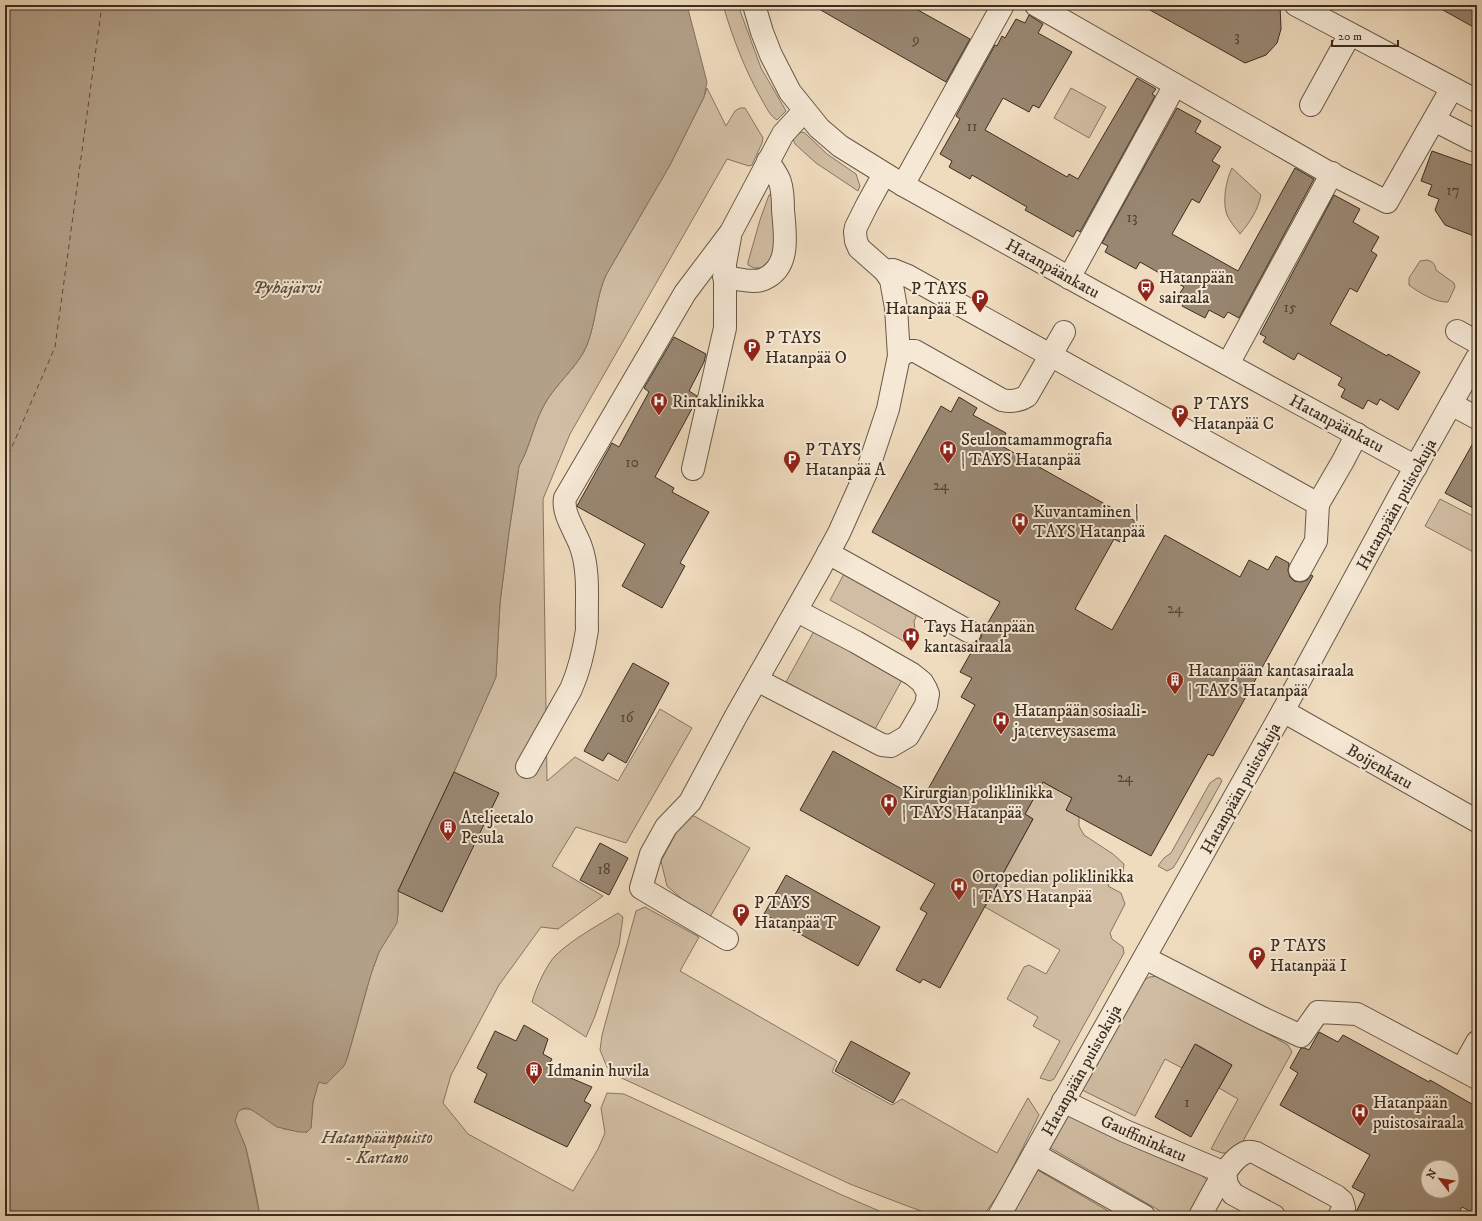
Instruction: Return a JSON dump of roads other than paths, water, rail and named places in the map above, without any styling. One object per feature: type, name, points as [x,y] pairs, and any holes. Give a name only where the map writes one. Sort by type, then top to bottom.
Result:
[{"type":"street","name":"Hatanpäänkatu","points":[[754,5],[762,32],[774,62],[790,92],[819,128],[840,146],[903,185],[1069,278],[1416,467]]},
{"type":"street","points":[[903,185],[1003,5]]},
{"type":"street","points":[[1036,5],[1324,170],[1387,202],[1452,88]]},
{"type":"street","points":[[1296,5],[1477,101]]},
{"type":"street","points":[[1311,105],[1350,34]]},
{"type":"street","points":[[1069,278],[1175,85]]},
{"type":"street","points":[[527,767],[571,689],[576,677],[587,630],[585,562],[582,548],[566,510],[566,498],[684,294],[732,232],[783,134],[804,111]]},
{"type":"street","points":[[1434,120],[1473,140]]},
{"type":"street","points":[[724,277],[750,280],[763,279],[774,271],[782,259],[786,240],[782,191],[777,175],[768,161]]},
{"type":"street","points":[[1228,364],[1332,173]]},
{"type":"street","points":[[727,939],[641,888],[651,854],[666,827],[690,802],[828,553],[869,466],[888,409],[899,356],[895,301],[891,280],[885,271],[858,248],[855,232],[867,205],[884,174]]},
{"type":"street","points":[[693,469],[725,328],[724,277],[727,250],[732,232]]},
{"type":"street","points":[[885,271],[893,270],[908,276],[1051,354],[1187,432],[1318,504]]},
{"type":"street","points":[[1457,331],[1477,342]]},
{"type":"street","points":[[899,356],[909,351],[915,351],[995,396],[1008,401],[1016,401],[1027,396],[1064,332]]},
{"type":"street","name":"Hatanpään puistokuja","points":[[999,1216],[1283,711],[1477,358]]},
{"type":"street","points":[[1451,404],[1477,418]]},
{"type":"street","points":[[1300,570],[1316,541],[1318,504],[1357,434]]},
{"type":"street","points":[[828,553],[970,632]]},
{"type":"street","points":[[757,680],[882,746],[891,746],[905,738],[912,730],[928,700],[926,689],[922,682],[912,674],[856,642],[797,611]]},
{"type":"street","name":"Boijenkatu","points":[[1283,711],[1477,822]]},
{"type":"street","points":[[1145,958],[1262,1018],[1301,1036],[1318,1012],[1357,1014],[1470,1073],[1477,1042]]},
{"type":"street","name":"Gauffininkatu","points":[[1063,1101],[1125,1131],[1225,1173]]},
{"type":"street","points":[[1200,1216],[1225,1173],[1237,1158],[1248,1152],[1256,1152],[1336,1196],[1342,1201],[1344,1208],[1339,1216]]},
{"type":"street","points":[[1034,1154],[1144,1216]]},
{"type":"street","points":[[1225,1173],[1227,1185],[1233,1194],[1274,1216]]},
{"type":"water","name":"Pyhäjärvi","points":[[5,5],[687,5],[707,82],[704,97],[670,165],[606,275],[600,292],[587,345],[583,353],[553,391],[543,407],[519,466],[500,603],[496,677],[454,772],[398,891],[397,923],[379,952],[344,1066],[326,1084],[319,1082],[313,1102],[311,1128],[307,1132],[299,1132],[277,1127],[247,1108],[238,1112],[235,1121],[246,1148],[260,1216],[5,1216]]},
{"type":"place","name":"Hatanpään sairaala","points":[[1146,302]]},
{"type":"place","name":"P TAYS Hatanpää E","points":[[980,313]]},
{"type":"place","name":"P TAYS Hatanpää O","points":[[752,362]]},
{"type":"place","name":"Rintaklinikka","points":[[659,416]]},
{"type":"place","name":"P TAYS Hatanpää C","points":[[1180,428]]},
{"type":"place","name":"Seulontamammografia | TAYS Hatanpää","points":[[948,464]]},
{"type":"place","name":"P TAYS Hatanpää A","points":[[792,474]]},
{"type":"place","name":"Kuvantaminen | TAYS Hatanpää","points":[[1020,536]]},
{"type":"place","name":"Tays Hatanpään kantasairaala","points":[[911,651]]},
{"type":"place","name":"Hatanpään kantasairaala | TAYS Hatanpää","points":[[1175,695]]},
{"type":"place","name":"Hatanpään sosiaali- ja terveysasema","points":[[1001,735]]},
{"type":"place","name":"Kirurgian poliklinikka | TAYS Hatanpää","points":[[889,817]]},
{"type":"place","name":"Ateljeetalo Pesula","points":[[448,842]]},
{"type":"place","name":"Ortopedian poliklinikka | TAYS Hatanpää","points":[[959,901]]},
{"type":"place","name":"P TAYS Hatanpää T","points":[[741,927]]},
{"type":"place","name":"P TAYS Hatanpää I","points":[[1257,970]]},
{"type":"place","name":"Idmanin huvila","points":[[534,1085]]},
{"type":"place","name":"Hatanpään puistosairaala","points":[[1360,1127]]},
{"type":"park label","name":"Hatanpäänpuisto - Kartano","points":[[377,1147]]}]
